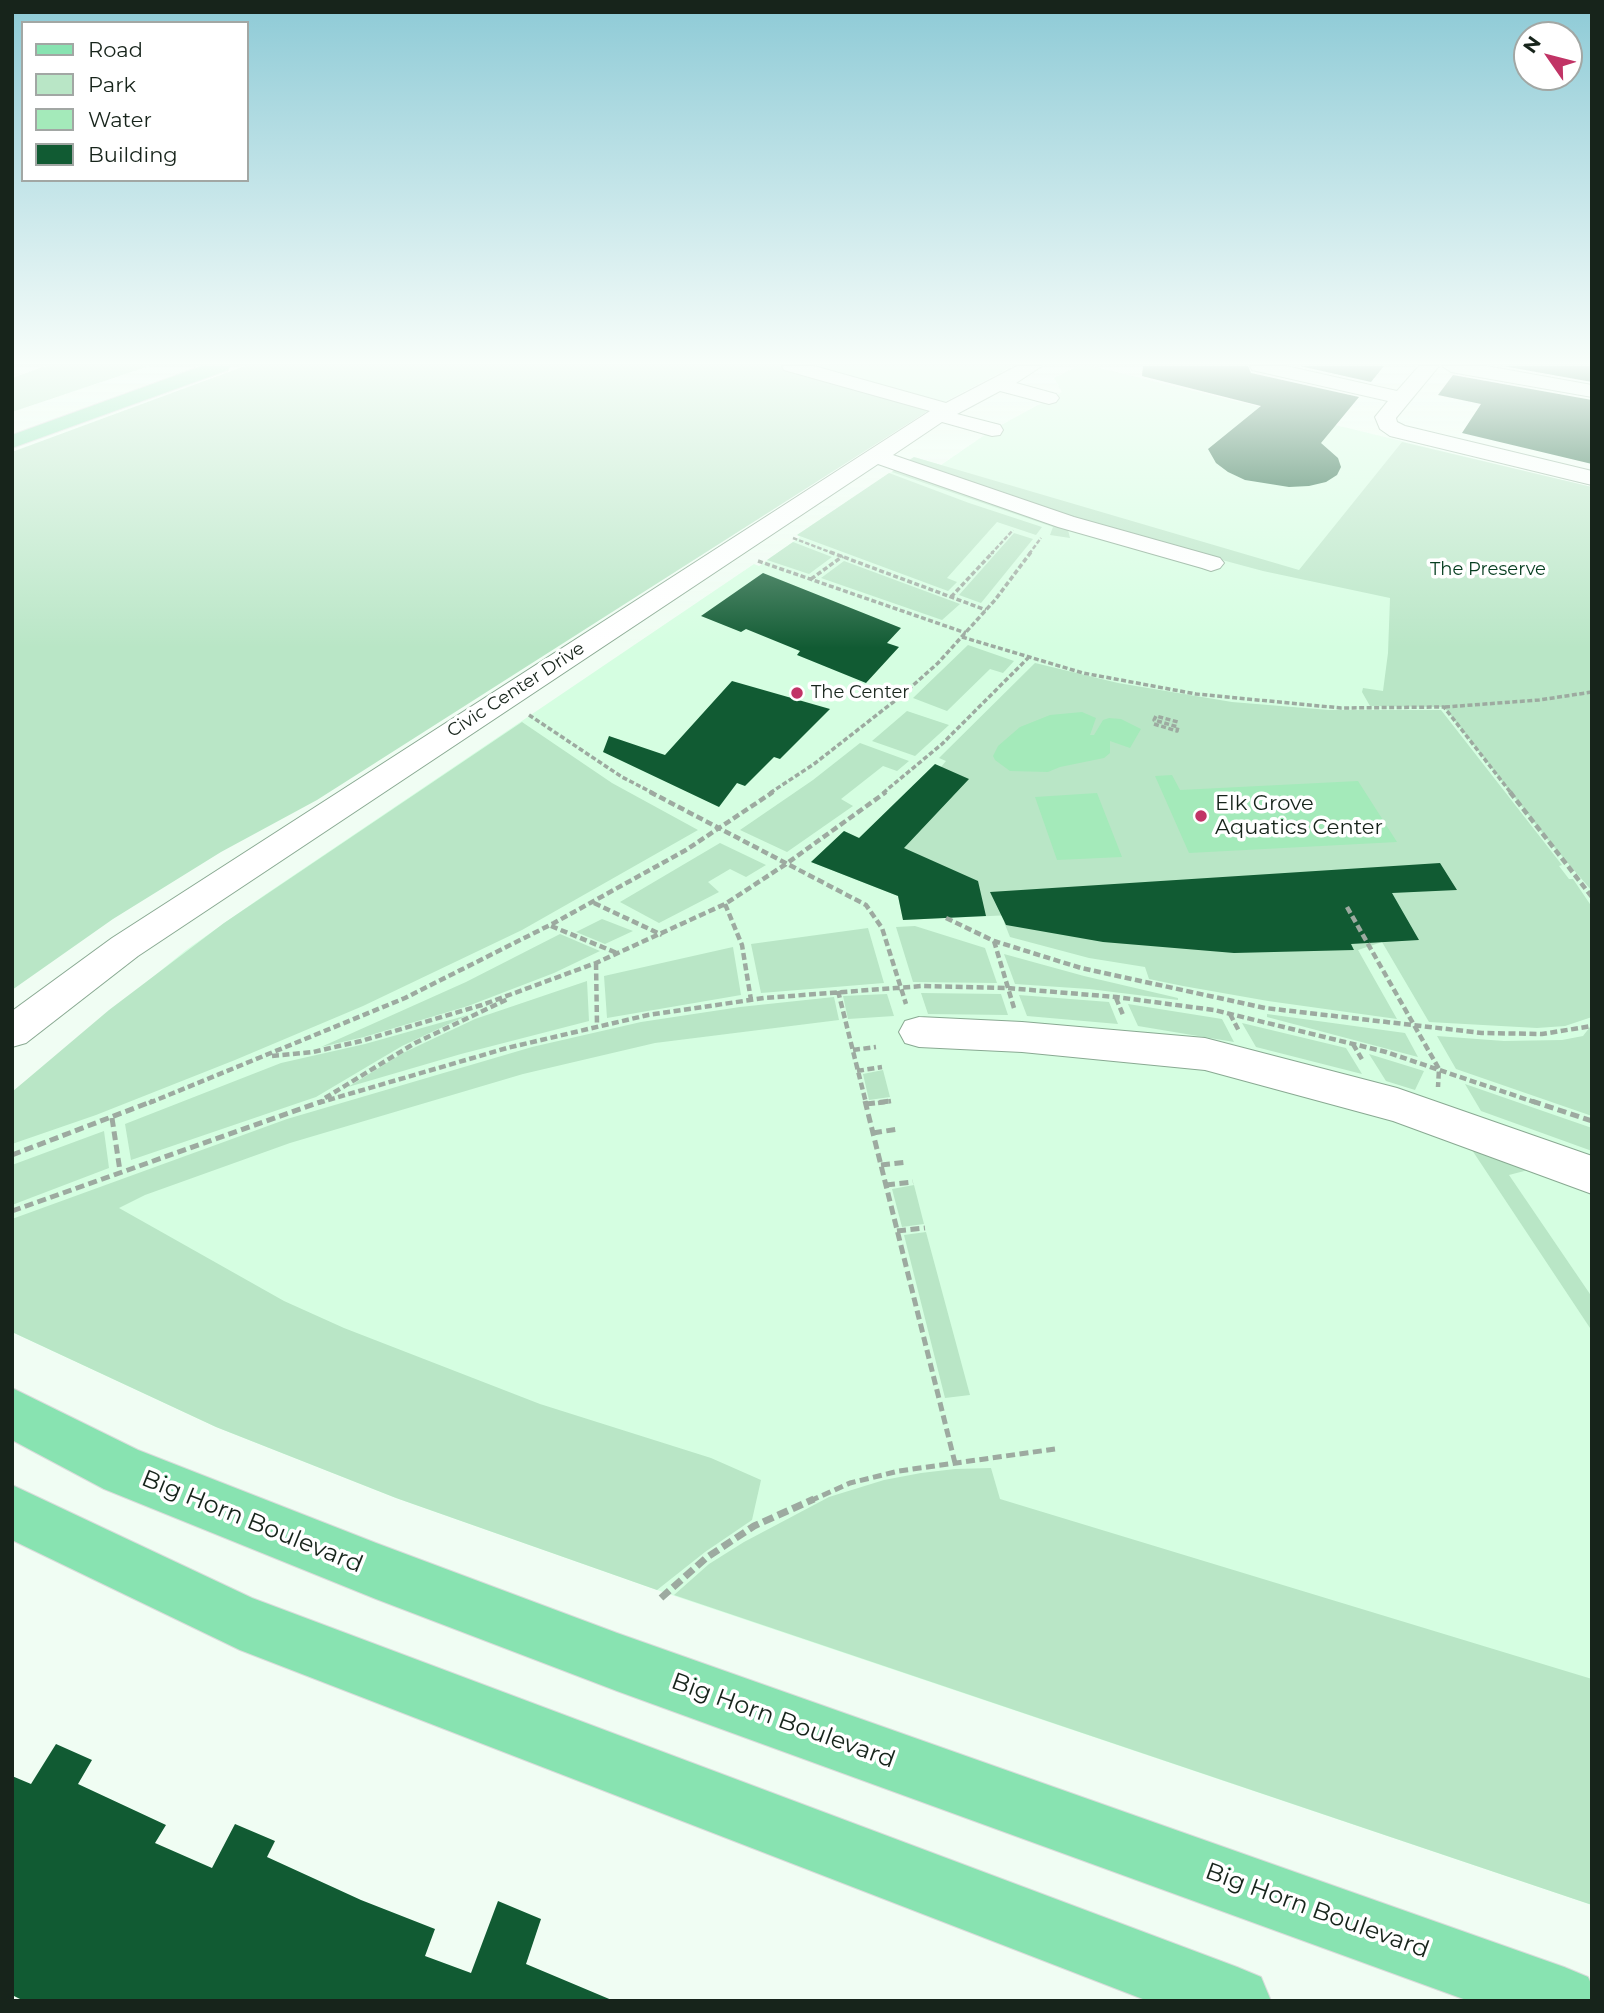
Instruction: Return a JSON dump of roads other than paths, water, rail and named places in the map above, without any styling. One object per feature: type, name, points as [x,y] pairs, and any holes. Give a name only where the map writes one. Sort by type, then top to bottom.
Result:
[{"type":"main road","name":"Big Horn Boulevard","points":[[12,1413],[123,1470],[388,1576],[617,1662],[1564,2001]]},
{"type":"main road","points":[[12,1512],[240,1622],[1237,2001]]},
{"type":"street","name":"Civic Center Drive","points":[[12,1032],[125,947],[869,460]]},
{"type":"street","points":[[886,460],[1015,506],[1211,563]]},
{"type":"street","points":[[1517,460],[1592,478]]},
{"type":"street","points":[[919,1032],[1022,1037],[1205,1054],[1397,1105],[1592,1175]]},
{"type":"water","points":[[1082,712],[1096,718],[1090,735],[1094,735],[1103,720],[1109,718],[1121,719],[1141,729],[1130,748],[1110,741],[1110,753],[1104,758],[1048,772],[1010,771],[995,760],[993,756],[998,746],[1020,727],[1050,715]]},
{"type":"water","points":[[1172,775],[1180,790],[1358,781],[1397,842],[1189,853],[1155,776]]},
{"type":"water","points":[[1097,793],[1122,857],[1057,860],[1035,797]]},
{"type":"place","name":"The Center","points":[[797,693]]},
{"type":"place","name":"Elk Grove Aquatics Center","points":[[1201,816]]},
{"type":"park label","name":"The Preserve","points":[[1488,570]]}]
